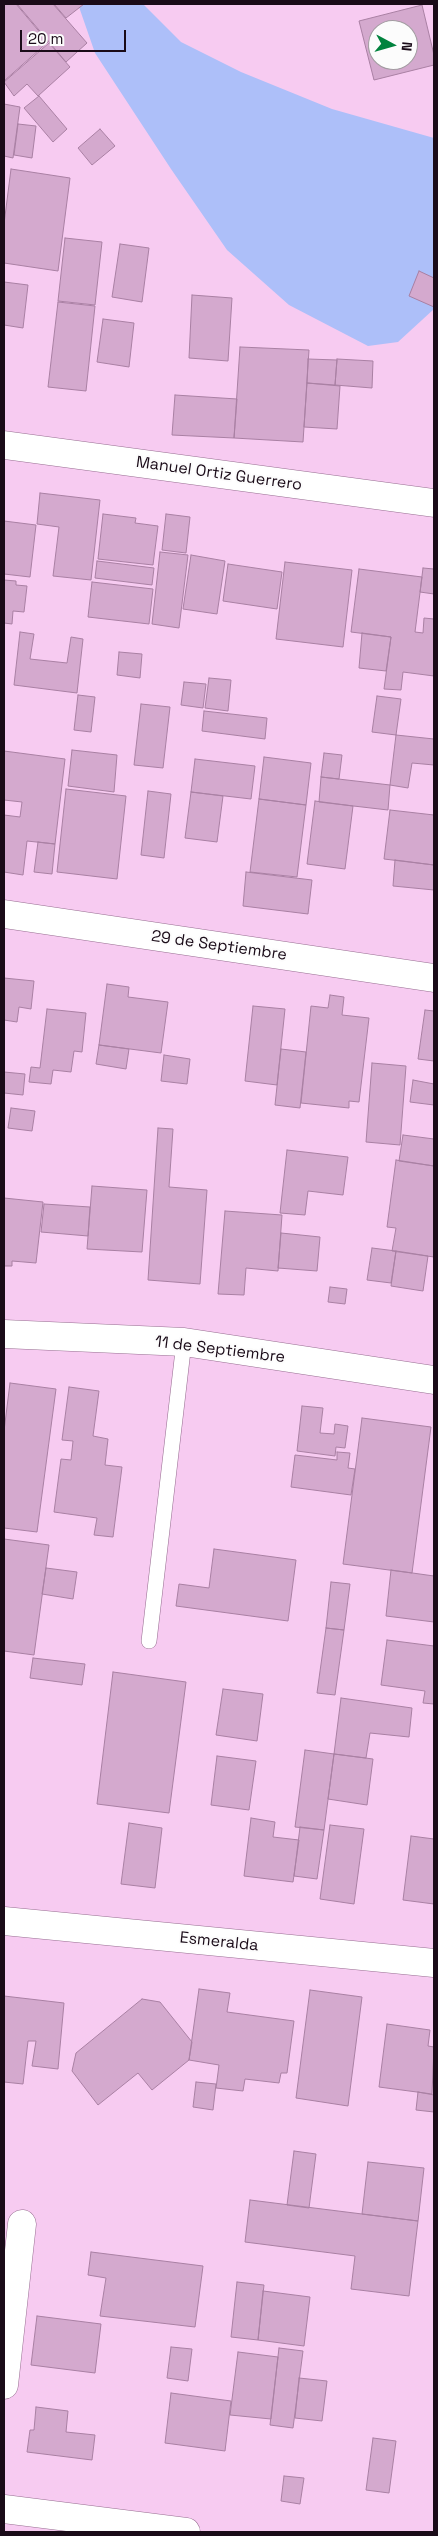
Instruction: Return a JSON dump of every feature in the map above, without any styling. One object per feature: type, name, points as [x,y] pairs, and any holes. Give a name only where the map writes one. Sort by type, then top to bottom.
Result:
[{"type":"street","name":"Manuel Ortiz Guerrero","points":[[4,445],[434,502]]},
{"type":"street","name":"29 de Septiembre","points":[[4,914],[434,978]]},
{"type":"street","name":"11 de Septiembre","points":[[4,1334],[184,1342],[434,1380]]},
{"type":"street","name":"Esmeralda","points":[[4,1922],[434,1963]]},
{"type":"street","points":[[4,2385],[22,2224]]},
{"type":"street","points":[[4,2509],[186,2532]]},
{"type":"lane","points":[[149,1641],[184,1342]]},
{"type":"water","points":[[78,4],[143,4],[181,42],[241,72],[332,109],[434,138],[434,309],[398,342],[368,346],[289,305],[227,250],[95,53]]},
{"type":"building","points":[[4,4],[16,4],[48,42],[4,81]]},
{"type":"building","points":[[17,4],[53,4],[87,43],[66,62]]},
{"type":"building","points":[[54,4],[84,4],[66,18]]},
{"type":"building","points":[[422,5],[434,55],[434,65],[418,69],[418,20],[368,20],[368,56],[359,21]]},
{"type":"building","points":[[49,43],[70,67],[38,96],[27,84],[14,96],[4,82]]},
{"type":"building","points":[[371,70],[414,70],[374,80]]},
{"type":"building","points":[[39,96],[67,129],[53,142],[24,108]]},
{"type":"building","points":[[4,104],[20,107],[13,158],[4,156]]},
{"type":"building","points":[[18,124],[36,126],[32,158],[14,155]]},
{"type":"building","points":[[100,129],[115,146],[92,165],[78,148]]},
{"type":"building","points":[[11,169],[70,178],[58,271],[4,263],[4,224]]},
{"type":"building","points":[[65,238],[102,242],[95,305],[58,301]]},
{"type":"building","points":[[120,244],[149,248],[142,302],[112,297]]},
{"type":"building","points":[[419,271],[434,278],[434,307],[409,296]]},
{"type":"building","points":[[4,282],[28,285],[23,328],[4,325]]},
{"type":"building","points":[[192,295],[232,298],[228,361],[189,358]]},
{"type":"building","points":[[58,302],[95,306],[86,391],[48,387]]},
{"type":"building","points":[[103,319],[134,323],[129,367],[97,362]]},
{"type":"building","points":[[240,347],[309,350],[303,442],[234,438]]},
{"type":"building","points":[[308,359],[337,360],[335,385],[307,383]]},
{"type":"building","points":[[337,359],[373,361],[372,388],[335,385]]},
{"type":"building","points":[[307,383],[340,386],[337,429],[304,427]]},
{"type":"building","points":[[175,395],[237,399],[234,438],[172,435]]},
{"type":"building","points":[[40,493],[100,500],[91,580],[53,576],[59,527],[37,524]]},
{"type":"building","points":[[103,514],[136,518],[135,523],[158,526],[153,565],[98,559]]},
{"type":"building","points":[[166,514],[190,517],[186,553],[162,550]]},
{"type":"building","points":[[4,521],[36,525],[30,577],[4,574]]},
{"type":"building","points":[[160,552],[188,555],[179,628],[152,624]]},
{"type":"building","points":[[191,555],[225,561],[217,614],[183,609]]},
{"type":"building","points":[[97,561],[154,568],[152,585],[95,578]]},
{"type":"building","points":[[285,562],[352,570],[343,647],[276,639]]},
{"type":"building","points":[[228,564],[282,572],[277,609],[223,601]]},
{"type":"building","points":[[423,568],[434,569],[434,594],[420,592]]},
{"type":"building","points":[[359,569],[422,577],[415,632],[423,633],[424,618],[434,619],[434,676],[403,672],[401,690],[384,689],[391,637],[351,632]]},
{"type":"building","points":[[4,580],[16,581],[16,585],[27,586],[24,612],[13,611],[12,624],[4,623]]},
{"type":"building","points":[[92,582],[153,589],[149,624],[88,617]]},
{"type":"building","points":[[20,632],[34,634],[30,659],[67,663],[71,637],[83,639],[77,693],[14,685]]},
{"type":"building","points":[[362,633],[391,637],[386,671],[359,668]]},
{"type":"building","points":[[119,652],[142,654],[140,678],[117,675]]},
{"type":"building","points":[[209,678],[231,680],[228,711],[205,708]]},
{"type":"building","points":[[184,682],[206,684],[203,708],[181,705]]},
{"type":"building","points":[[78,695],[95,697],[91,732],[74,730]]},
{"type":"building","points":[[377,696],[401,699],[396,735],[372,732]]},
{"type":"building","points":[[141,704],[170,707],[163,768],[134,765]]},
{"type":"building","points":[[204,711],[267,718],[265,739],[202,731]]},
{"type":"building","points":[[396,735],[434,739],[434,765],[412,763],[408,788],[390,785]]},
{"type":"building","points":[[72,750],[117,755],[114,792],[68,786]]},
{"type":"building","points":[[4,751],[65,759],[55,844],[27,841],[23,875],[4,872],[4,815],[20,817],[22,802],[4,800]]},
{"type":"building","points":[[324,753],[342,755],[339,779],[321,777]]},
{"type":"building","points":[[264,757],[311,763],[306,805],[259,799]]},
{"type":"building","points":[[195,759],[255,766],[251,799],[191,792]]},
{"type":"building","points":[[321,777],[390,785],[388,810],[319,802]]},
{"type":"building","points":[[66,789],[126,796],[117,879],[57,872]]},
{"type":"building","points":[[148,791],[171,794],[164,858],[141,855]]},
{"type":"building","points":[[191,792],[223,796],[217,842],[185,838]]},
{"type":"building","points":[[259,799],[306,805],[297,877],[250,872]]},
{"type":"building","points":[[315,801],[353,806],[345,869],[307,864]]},
{"type":"building","points":[[390,810],[434,815],[434,865],[384,859]]},
{"type":"building","points":[[38,842],[55,844],[52,874],[34,872]]},
{"type":"building","points":[[395,860],[434,865],[434,890],[393,886]]},
{"type":"building","points":[[246,872],[312,880],[308,914],[243,906]]},
{"type":"building","points":[[4,978],[34,981],[31,1009],[19,1007],[17,1022],[4,1020]]},
{"type":"building","points":[[107,984],[129,987],[128,997],[168,1002],[161,1053],[99,1045]]},
{"type":"building","points":[[330,995],[344,997],[342,1015],[369,1018],[359,1102],[349,1101],[349,1108],[301,1103],[311,1006],[328,1008]]},
{"type":"building","points":[[253,1006],[285,1009],[277,1085],[245,1081]]},
{"type":"building","points":[[47,1009],[86,1013],[82,1052],[74,1051],[71,1072],[53,1070],[51,1084],[29,1082],[31,1067],[40,1068]]},
{"type":"building","points":[[425,1010],[434,1011],[434,1061],[418,1059]]},
{"type":"building","points":[[99,1045],[129,1049],[126,1069],[96,1064]]},
{"type":"building","points":[[281,1049],[306,1052],[300,1108],[275,1105]]},
{"type":"building","points":[[164,1055],[190,1059],[187,1084],[161,1081]]},
{"type":"building","points":[[372,1063],[406,1066],[400,1145],[366,1142]]},
{"type":"building","points":[[4,1072],[25,1074],[23,1095],[4,1093]]},
{"type":"building","points":[[413,1080],[434,1084],[434,1105],[410,1102]]},
{"type":"building","points":[[11,1108],[35,1111],[32,1131],[8,1128]]},
{"type":"building","points":[[158,1128],[173,1129],[169,1187],[207,1190],[200,1284],[148,1280]]},
{"type":"building","points":[[403,1135],[434,1139],[434,1166],[399,1161]]},
{"type":"building","points":[[287,1150],[348,1157],[343,1195],[308,1191],[305,1215],[280,1213]]},
{"type":"building","points":[[396,1160],[434,1166],[434,1257],[392,1251],[396,1228],[387,1227]]},
{"type":"building","points":[[92,1186],[147,1190],[142,1252],[87,1249]]},
{"type":"building","points":[[4,1198],[43,1202],[36,1263],[12,1261],[12,1266],[4,1266]]},
{"type":"building","points":[[44,1204],[90,1207],[88,1236],[41,1232]]},
{"type":"building","points":[[225,1211],[282,1215],[278,1271],[246,1268],[244,1295],[218,1294]]},
{"type":"building","points":[[281,1233],[320,1237],[317,1271],[278,1268]]},
{"type":"building","points":[[372,1248],[396,1251],[391,1283],[367,1280]]},
{"type":"building","points":[[396,1251],[428,1256],[423,1291],[391,1286]]},
{"type":"building","points":[[330,1287],[347,1289],[345,1304],[328,1302]]},
{"type":"building","points":[[10,1383],[56,1389],[37,1532],[4,1528],[4,1431]]},
{"type":"building","points":[[69,1387],[99,1391],[93,1436],[108,1439],[105,1465],[122,1467],[113,1537],[94,1535],[97,1518],[54,1512],[61,1459],[71,1460],[73,1441],[62,1440]]},
{"type":"building","points":[[302,1406],[323,1408],[320,1433],[334,1434],[335,1424],[348,1426],[345,1448],[336,1447],[335,1456],[297,1451]]},
{"type":"building","points":[[362,1418],[431,1427],[412,1573],[343,1564]]},
{"type":"building","points":[[337,1452],[350,1453],[348,1468],[355,1469],[351,1495],[291,1487],[295,1455],[337,1460]]},
{"type":"building","points":[[4,1539],[49,1545],[34,1655],[4,1651]]},
{"type":"building","points":[[214,1549],[296,1560],[288,1621],[176,1606],[179,1584],[209,1588]]},
{"type":"building","points":[[46,1568],[77,1572],[73,1599],[42,1594]]},
{"type":"building","points":[[391,1570],[434,1576],[434,1622],[386,1616]]},
{"type":"building","points":[[331,1582],[350,1584],[344,1630],[326,1628]]},
{"type":"building","points":[[326,1628],[344,1630],[335,1695],[317,1693]]},
{"type":"building","points":[[387,1640],[434,1646],[434,1704],[423,1703],[425,1691],[381,1685]]},
{"type":"building","points":[[33,1658],[85,1664],[82,1685],[30,1678]]},
{"type":"building","points":[[113,1672],[186,1682],[169,1813],[97,1804]]},
{"type":"building","points":[[223,1689],[263,1694],[257,1741],[216,1735]]},
{"type":"building","points":[[341,1698],[412,1708],[409,1737],[370,1733],[366,1758],[334,1754]]},
{"type":"building","points":[[305,1750],[334,1754],[324,1830],[295,1827]]},
{"type":"building","points":[[334,1754],[373,1759],[367,1805],[328,1799]]},
{"type":"building","points":[[217,1756],[256,1761],[249,1810],[211,1805]]},
{"type":"building","points":[[251,1818],[275,1822],[273,1837],[299,1840],[293,1882],[244,1876]]},
{"type":"building","points":[[129,1823],[162,1828],[155,1888],[121,1884]]},
{"type":"building","points":[[330,1825],[364,1829],[354,1904],[320,1899]]},
{"type":"building","points":[[300,1827],[324,1830],[317,1879],[294,1876]]},
{"type":"building","points":[[411,1836],[434,1839],[434,1904],[403,1900]]},
{"type":"building","points":[[199,1989],[230,1993],[227,2012],[294,2021],[287,2073],[281,2073],[279,2083],[245,2079],[243,2091],[216,2088],[219,2065],[189,2060]]},
{"type":"building","points":[[310,1990],[362,1997],[348,2106],[296,2098]]},
{"type":"building","points":[[4,1996],[64,2003],[58,2069],[32,2066],[36,2041],[28,2041],[23,2084],[4,2082]]},
{"type":"building","points":[[142,1999],[160,2002],[192,2042],[189,2060],[152,2090],[138,2073],[98,2105],[72,2071],[76,2053]]},
{"type":"building","points":[[387,2024],[430,2030],[428,2046],[434,2047],[432,2094],[379,2087]]},
{"type":"building","points":[[196,2082],[216,2084],[213,2110],[193,2107]]},
{"type":"building","points":[[418,2092],[434,2095],[434,2112],[416,2110]]},
{"type":"building","points":[[294,2151],[316,2154],[309,2208],[287,2205]]},
{"type":"building","points":[[368,2162],[424,2168],[418,2221],[362,2214]]},
{"type":"building","points":[[250,2200],[418,2221],[409,2296],[351,2289],[355,2256],[245,2242]]},
{"type":"building","points":[[91,2252],[203,2266],[195,2327],[100,2316],[106,2278],[88,2275]]},
{"type":"building","points":[[237,2282],[264,2285],[258,2340],[231,2337]]},
{"type":"building","points":[[263,2291],[310,2297],[304,2346],[258,2340]]},
{"type":"building","points":[[37,2316],[101,2324],[95,2373],[31,2365]]},
{"type":"building","points":[[171,2347],[192,2349],[188,2381],[167,2378]]},
{"type":"building","points":[[279,2348],[303,2351],[293,2428],[270,2425]]},
{"type":"building","points":[[238,2352],[278,2357],[271,2419],[230,2415]]},
{"type":"building","points":[[299,2378],[327,2381],[322,2421],[295,2418]]},
{"type":"building","points":[[171,2393],[231,2401],[225,2451],[165,2443]]},
{"type":"building","points":[[36,2407],[68,2411],[66,2432],[95,2435],[92,2460],[27,2452],[30,2430],[34,2430]]},
{"type":"building","points":[[373,2438],[396,2441],[389,2493],[366,2490]]},
{"type":"building","points":[[284,2476],[304,2478],[300,2504],[281,2501]]}]
